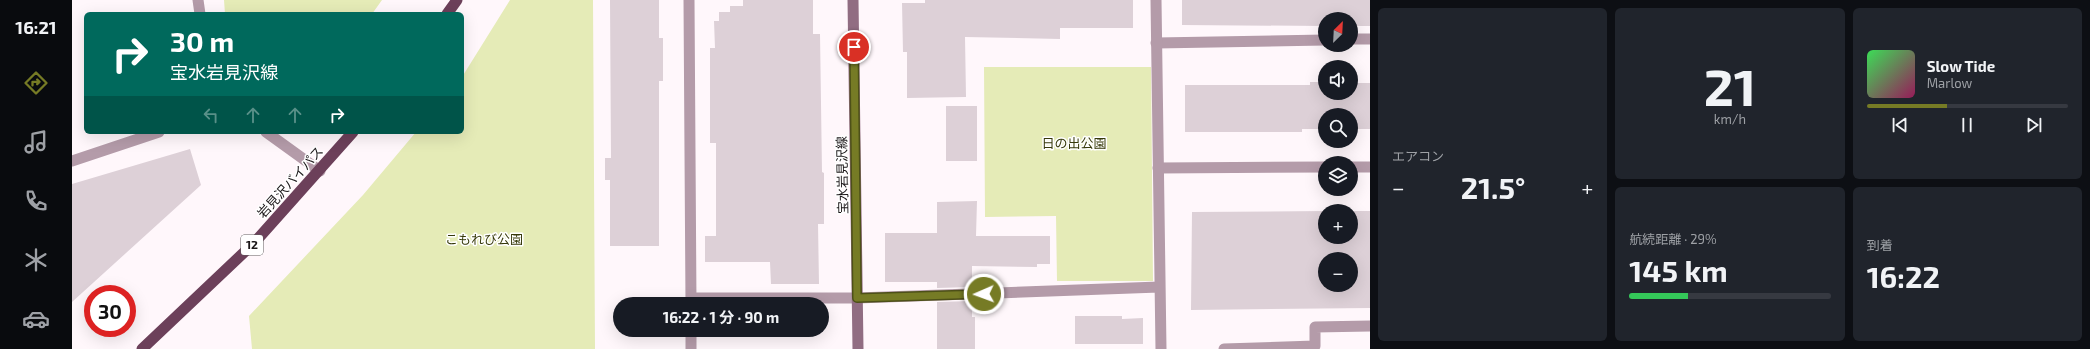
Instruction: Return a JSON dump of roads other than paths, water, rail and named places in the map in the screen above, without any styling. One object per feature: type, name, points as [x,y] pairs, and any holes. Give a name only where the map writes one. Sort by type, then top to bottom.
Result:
[{"type":"highway","points":[[448,12],[457,0]]},
{"type":"highway","name":"岩見沢バイパス","points":[[142,349],[254,242],[320,171],[351,134]]},
{"type":"main road","name":"宝水岩見沢線","points":[[853,0],[858,349]]},
{"type":"street","points":[[198,0],[200,12]]},
{"type":"street","points":[[690,0],[690,297]]},
{"type":"street","points":[[1156,0],[1161,349]]},
{"type":"street","points":[[1358,40],[1370,39]]},
{"type":"street","points":[[1156,43],[1318,40]]},
{"type":"street","points":[[72,161],[154,134]]},
{"type":"street","points":[[269,134],[320,171]]},
{"type":"street","points":[[1158,168],[1318,167]]},
{"type":"street","points":[[1358,167],[1370,167]]},
{"type":"street","points":[[829,299],[1159,287]]},
{"type":"street","points":[[1224,349],[1315,346],[1315,327],[1370,326]]},
{"type":"street","points":[[691,337],[691,349]]},
{"type":"park label","name":"日の出公園","points":[[1074,143]]},
{"type":"park label","name":"こもれび公園","points":[[484,239]]}]
